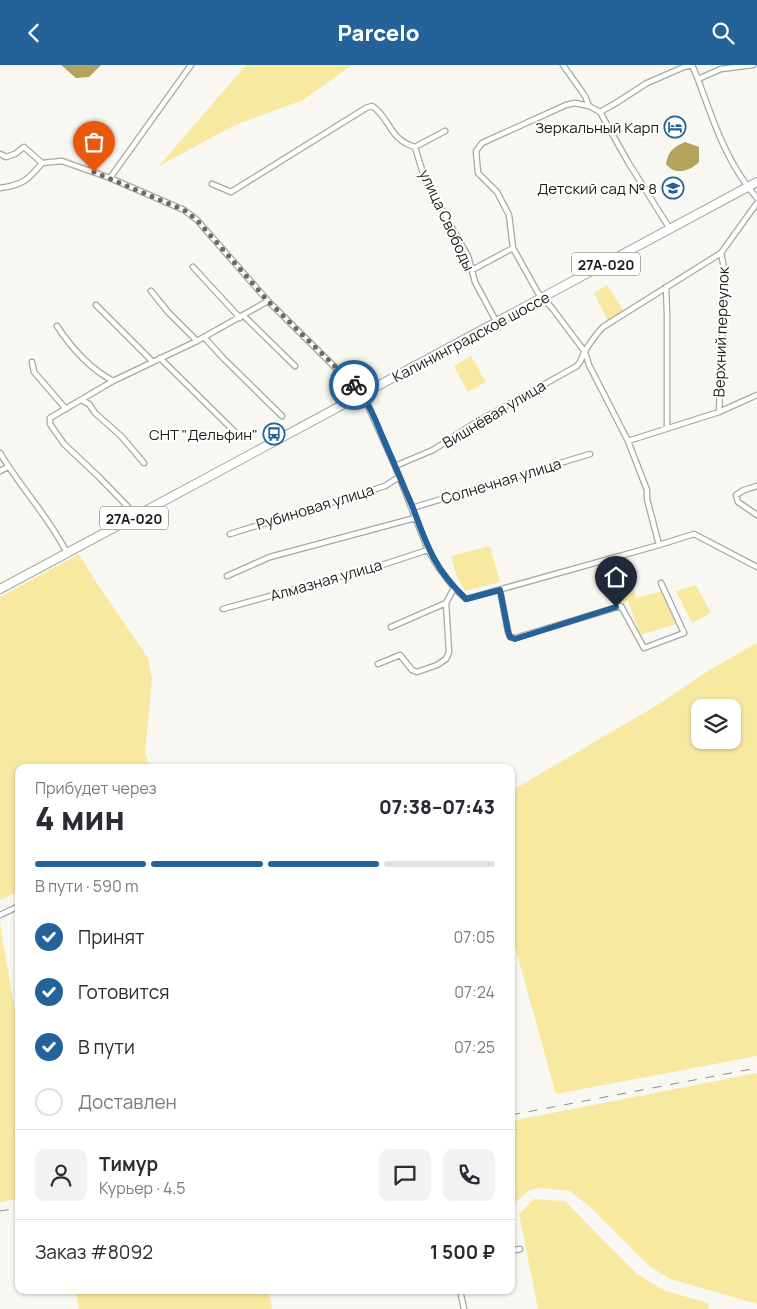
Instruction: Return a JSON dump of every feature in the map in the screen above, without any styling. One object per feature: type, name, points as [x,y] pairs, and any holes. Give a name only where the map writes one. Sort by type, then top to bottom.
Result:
[{"type":"main road","name":"Калининградское шоссе","points":[[0,589],[757,182]]},
{"type":"street","points":[[110,178],[191,65]]},
{"type":"street","points":[[563,65],[585,96],[589,105]]},
{"type":"street","points":[[600,112],[647,83],[692,65],[718,136],[748,187],[757,198]]},
{"type":"street","points":[[698,79],[721,69],[753,65]]},
{"type":"street","points":[[659,545],[647,499],[647,490],[628,441],[589,365],[585,352],[538,293],[513,248],[509,215],[498,192],[478,173],[476,151],[482,143],[546,113],[575,103],[589,105],[600,112],[623,155],[670,229]]},
{"type":"street","points":[[212,184],[231,192],[372,106],[378,109],[389,128],[404,144],[415,147],[445,131]]},
{"type":"street","points":[[0,154],[6,157],[15,154],[24,147],[42,163]]},
{"type":"street","name":"улица Свободы","points":[[415,147],[425,180],[468,256],[475,282],[496,323]]},
{"type":"street","points":[[0,188],[16,186],[28,180],[42,163],[62,161],[110,178],[184,210],[197,220],[268,301],[363,395],[395,466],[428,550],[454,588],[466,599],[694,534],[757,567]]},
{"type":"street","points":[[721,253],[757,203]]},
{"type":"street","points":[[472,270],[513,248]]},
{"type":"street","name":"Вишнёвая улица","points":[[395,466],[433,450],[475,423],[577,366],[603,327],[721,253]]},
{"type":"street","name":"Верхний переулок","points":[[719,412],[725,273],[721,253]]},
{"type":"street","points":[[193,267],[242,317],[295,365]]},
{"type":"street","points":[[666,287],[667,429]]},
{"type":"street","points":[[151,291],[197,341]]},
{"type":"street","points":[[130,509],[64,444],[50,424],[50,419],[113,381],[197,341],[268,301]]},
{"type":"street","points":[[96,305],[152,361]]},
{"type":"street","points":[[57,325],[70,347],[97,373],[113,381]]},
{"type":"street","points":[[204,337],[282,416]]},
{"type":"street","points":[[160,358],[234,431]]},
{"type":"street","points":[[32,362],[34,372],[66,409]]},
{"type":"street","points":[[628,441],[719,412],[757,395]]},
{"type":"street","points":[[81,400],[89,404],[95,413],[121,437],[144,463]]},
{"type":"street","points":[[0,453],[8,467],[32,498],[67,553]]},
{"type":"street","name":"Солнечная улица","points":[[412,508],[590,454]]},
{"type":"street","points":[[0,471],[8,467]]},
{"type":"street","name":"Рубиновая улица","points":[[230,534],[385,486],[399,477]]},
{"type":"street","points":[[757,486],[736,495],[738,502],[757,515]]},
{"type":"street","points":[[228,576],[270,557],[415,518]]},
{"type":"street","name":"Алмазная улица","points":[[223,609],[382,565],[428,550]]},
{"type":"street","points":[[500,590],[510,637],[515,639],[621,606],[644,648],[684,633],[661,583]]},
{"type":"street","points":[[378,664],[400,655],[412,670],[417,672],[437,665],[446,659],[449,652],[446,603],[454,588]]},
{"type":"street","points":[[391,627],[446,603]]},
{"type":"street","points":[[0,915],[15,908]]},
{"type":"street","points":[[515,1250],[520,1249]]},
{"type":"street","points":[[461,1294],[464,1309]]},
{"type":"shaded area","points":[[61,65],[101,65],[89,77],[76,78]]},
{"type":"shaded area","points":[[246,65],[352,65],[303,100],[235,125],[159,166]]},
{"type":"shaded area","points":[[685,142],[699,147],[699,162],[687,170],[674,170],[666,164],[668,156],[674,148]]},
{"type":"shaded area","points":[[607,285],[624,311],[608,321],[594,293]]},
{"type":"shaded area","points":[[471,356],[486,382],[468,392],[454,366]]},
{"type":"shaded area","points":[[490,546],[500,582],[465,591],[456,575],[451,556]]},
{"type":"shaded area","points":[[79,554],[148,658],[152,679],[145,753],[149,764],[15,764],[15,893],[0,900],[0,597]]},
{"type":"shaded area","points":[[627,562],[636,598],[662,591],[676,624],[640,635],[628,600],[619,603],[609,567]]},
{"type":"shaded area","points":[[696,585],[711,613],[692,623],[676,591]]},
{"type":"shaded area","points":[[757,643],[757,1056],[556,1094],[515,946],[515,789],[659,704],[711,669]]},
{"type":"shaded area","points":[[0,919],[15,1011],[15,1200],[0,1202]]},
{"type":"shaded area","points":[[757,1073],[757,1304],[670,1279],[648,1265],[590,1207],[570,1191],[538,1188],[528,1191],[515,1202],[515,1120]]},
{"type":"shaded area","points":[[534,1199],[565,1201],[637,1274],[663,1290],[708,1303],[709,1309],[538,1309],[519,1214]]},
{"type":"shaded area","points":[[76,1294],[269,1294],[272,1309],[79,1309]]},
{"type":"railway","points":[[515,1114],[757,1068]]},
{"type":"railway","points":[[0,1211],[15,1209]]},
{"type":"way so far","points":[[94,172],[184,210],[197,220],[268,301],[354,385]]},
{"type":"place","name":"Зеркальный Карп","points":[[675,127]]},
{"type":"place","name":"Детский сад № 8","points":[[673,188]]},
{"type":"place","name":"СНТ \"Дельфин\"","points":[[274,434]]},
{"type":"route","points":[[354,385],[363,395],[371,410],[428,550],[438,567],[454,588],[466,599],[500,590],[510,637],[515,639],[616,607]]}]
